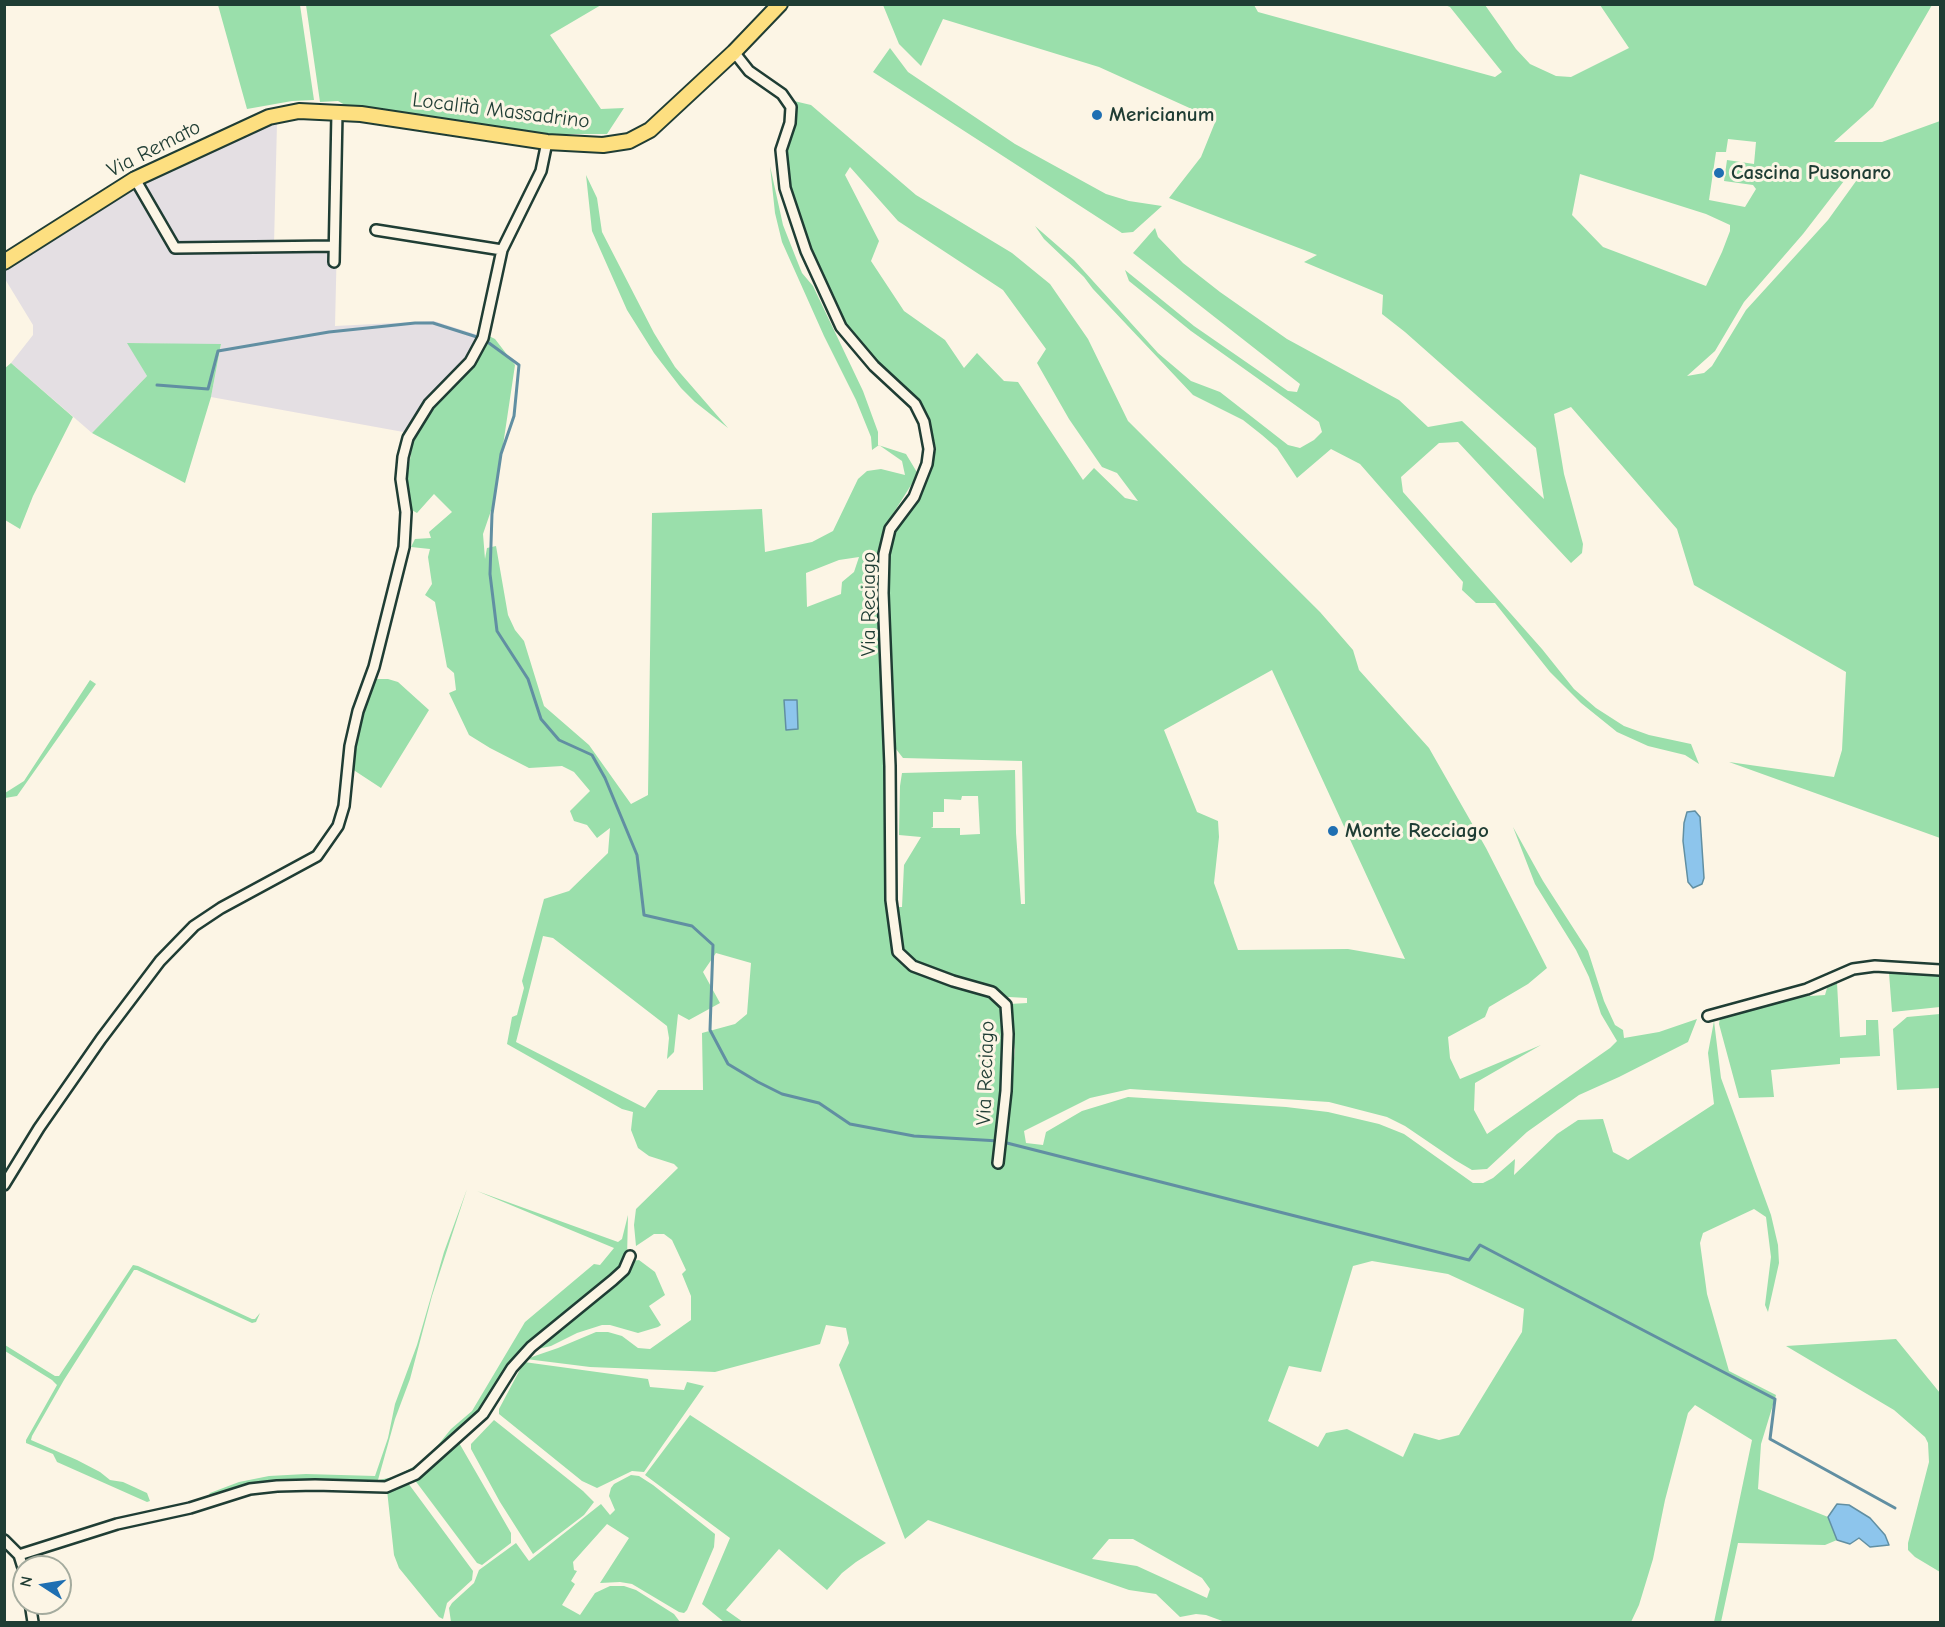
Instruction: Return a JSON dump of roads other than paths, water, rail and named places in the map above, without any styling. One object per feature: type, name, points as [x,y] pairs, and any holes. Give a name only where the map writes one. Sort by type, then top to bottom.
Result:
[{"type":"main road","name":"Località Massadrino","points":[[337,113],[361,114],[547,142],[603,145],[629,141],[650,130],[735,54],[780,4]]},
{"type":"main road","name":"Via Remato","points":[[4,262],[135,179],[268,117],[299,111],[337,113]]},
{"type":"street","name":"Via Reciago","points":[[735,54],[749,71],[783,94],[791,107],[790,123],[781,150],[785,188],[806,251],[841,327],[874,366],[915,404],[924,422],[929,449],[927,464],[914,497],[890,529],[884,554],[891,900],[898,952],[913,966],[992,992],[1006,1005],[1007,1046],[998,1163]]},
{"type":"street","points":[[334,262],[337,113]]},
{"type":"street","points":[[4,1185],[39,1128],[159,961],[194,926],[221,908],[317,856],[338,826],[344,806],[350,746],[358,711],[374,667],[404,547],[406,520],[401,479],[402,457],[408,438],[429,404],[458,376],[477,351],[483,338],[502,250],[541,171],[547,142]]},
{"type":"street","points":[[135,179],[175,248],[334,246]]},
{"type":"street","points":[[376,230],[502,250]]},
{"type":"street","points":[[1708,1016],[1807,989],[1853,969],[1875,966],[1941,970]]},
{"type":"street","points":[[4,1540],[19,1555],[117,1524],[190,1508],[250,1489],[315,1485],[386,1487],[416,1474],[483,1414],[512,1368],[531,1347],[624,1270],[630,1256]]},
{"type":"water","points":[[784,700],[797,700],[798,729],[786,730]]},
{"type":"water","points":[[1695,811],[1700,817],[1704,878],[1702,884],[1693,888],[1688,882],[1683,841],[1687,812]]},
{"type":"water","points":[[1837,1504],[1849,1505],[1870,1518],[1885,1535],[1889,1545],[1870,1547],[1859,1538],[1850,1544],[1837,1540],[1828,1517]]},
{"type":"waterway","points":[[157,385],[208,389],[218,351],[329,332],[433,323],[477,337]]},
{"type":"waterway","points":[[489,343],[519,365],[514,416],[501,454],[492,514],[490,574],[497,631],[528,679],[541,719],[559,740],[592,755],[605,778],[637,855],[644,915],[692,926],[713,945],[710,1030],[728,1064],[782,1094],[819,1103],[850,1124],[914,1136],[999,1141],[1469,1260],[1480,1245],[1775,1399],[1770,1439],[1895,1508]]},
{"type":"place","name":"Mericianum","points":[[1097,115]]},
{"type":"place","name":"Cascina Pusonaro","points":[[1719,173]]},
{"type":"place","name":"Monte Recciago","points":[[1333,831]]}]
